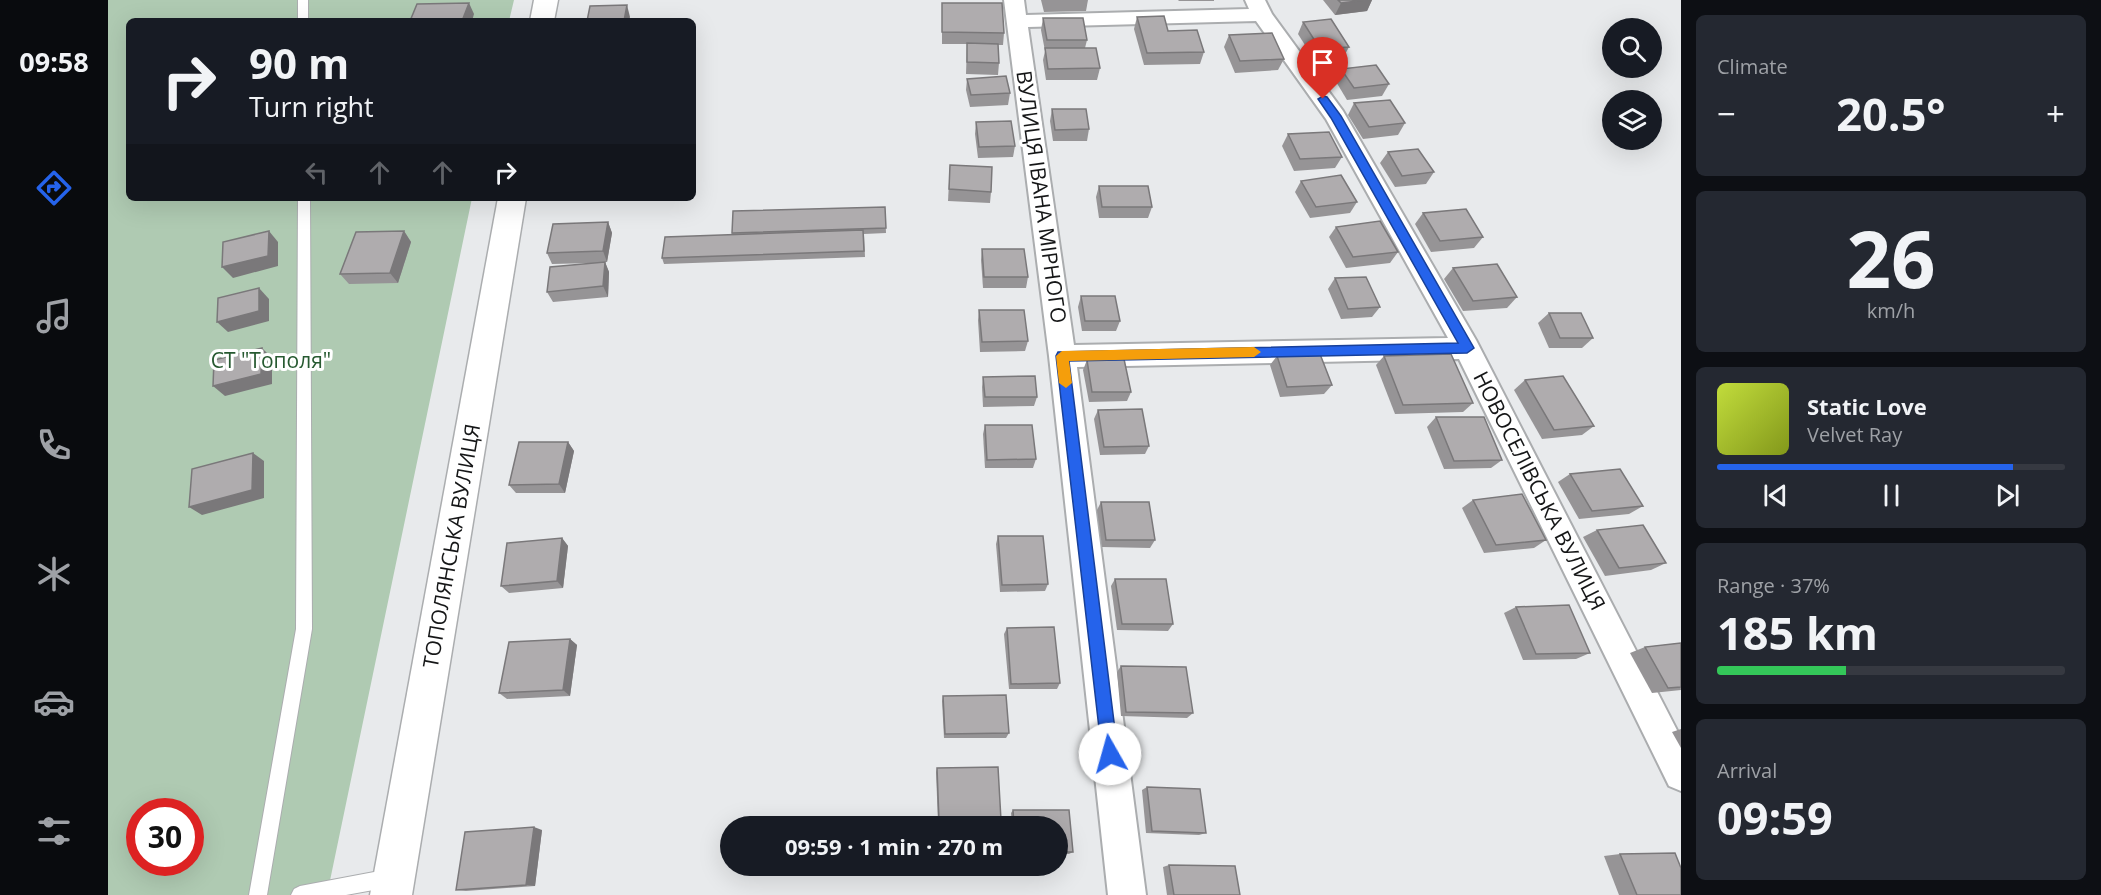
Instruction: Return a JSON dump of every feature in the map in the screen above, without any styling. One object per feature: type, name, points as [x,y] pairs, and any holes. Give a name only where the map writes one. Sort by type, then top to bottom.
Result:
[{"type":"street","points":[[543,18],[546,0]]},
{"type":"street","points":[[1016,11],[1258,8]]},
{"type":"street","name":"НОВОСЕЛІВСЬКА ВУЛИЦЯ","points":[[1258,8],[1335,116],[1467,348],[1681,774]]},
{"type":"street","name":"ВУЛИЦЯ ІВАНА МІРНОГО","points":[[1016,11],[1062,356],[1127,895]]},
{"type":"street","name":"ТОПОЛЯНСЬКА ВУЛИЦЯ","points":[[393,886],[511,201]]},
{"type":"street","points":[[1062,356],[1467,348]]},
{"type":"lane","points":[[303,0],[303,18]]},
{"type":"lane","points":[[258,895],[304,629],[303,201]]},
{"type":"lane","points":[[300,895],[393,886]]},
{"type":"green space","name":"СТ \"Тополя\"","points":[[108,0],[514,0],[510,18],[126,18],[126,201],[471,201],[327,895],[108,895]]},
{"type":"building","points":[[1338,0],[1365,0],[1341,3]]},
{"type":"building","points":[[469,3],[463,18],[411,18],[417,4]]},
{"type":"building","points":[[942,3],[1002,3],[1004,33],[942,32]]},
{"type":"building","points":[[627,5],[625,18],[588,18],[590,6]]},
{"type":"building","points":[[1164,16],[1168,31],[1197,30],[1204,52],[1147,53],[1137,17]]},
{"type":"building","points":[[1043,18],[1083,18],[1087,40],[1047,40]]},
{"type":"building","points":[[1331,19],[1349,47],[1320,49],[1303,22]]},
{"type":"building","points":[[1272,33],[1284,59],[1240,61],[1229,35]]},
{"type":"building","points":[[967,43],[998,44],[999,63],[967,62]]},
{"type":"building","points":[[1045,48],[1096,48],[1100,68],[1048,69]]},
{"type":"building","points":[[1376,65],[1389,84],[1354,88],[1341,69]]},
{"type":"building","points":[[1006,76],[1010,93],[971,95],[967,79]]},
{"type":"building","points":[[1390,100],[1405,123],[1369,127],[1354,103]]},
{"type":"building","points":[[1052,109],[1086,109],[1089,129],[1055,130]]},
{"type":"building","points":[[1011,121],[1015,146],[979,147],[976,122]]},
{"type":"building","points":[[1329,132],[1342,157],[1300,159],[1288,134]]},
{"type":"building","points":[[1418,149],[1434,172],[1402,176],[1388,152]]},
{"type":"building","points":[[950,165],[992,167],[991,192],[949,189]]},
{"type":"building","points":[[1341,175],[1357,202],[1316,207],[1301,181]]},
{"type":"building","points":[[1099,186],[1148,186],[1152,207],[1102,207]]},
{"type":"building","points":[[885,207],[886,228],[732,233],[733,211]]},
{"type":"building","points":[[1466,209],[1483,237],[1440,241],[1423,213]]},
{"type":"building","points":[[1380,221],[1398,252],[1353,257],[1336,227]]},
{"type":"building","points":[[608,222],[603,251],[547,253],[553,224]]},
{"type":"building","points":[[863,230],[864,251],[662,258],[665,237]]},
{"type":"building","points":[[269,231],[268,256],[222,267],[223,242]]},
{"type":"building","points":[[404,231],[390,273],[340,274],[356,232]]},
{"type":"building","points":[[982,249],[1024,249],[1028,277],[984,277]]},
{"type":"building","points":[[605,262],[603,286],[547,292],[550,267]]},
{"type":"building","points":[[1497,264],[1517,297],[1473,301],[1453,268]]},
{"type":"building","points":[[1366,277],[1380,307],[1348,309],[1335,278]]},
{"type":"building","points":[[259,288],[259,311],[217,322],[218,298]]},
{"type":"building","points":[[1081,296],[1115,296],[1120,321],[1085,321]]},
{"type":"building","points":[[979,310],[1024,310],[1028,341],[982,342]]},
{"type":"building","points":[[1549,313],[1581,313],[1593,338],[1560,338]]},
{"type":"building","points":[[262,348],[261,374],[213,386],[214,360]]},
{"type":"building","points":[[1320,354],[1332,385],[1287,387],[1277,356]]},
{"type":"building","points":[[1451,354],[1473,403],[1403,405],[1384,356]]},
{"type":"building","points":[[1124,359],[1131,392],[1092,392],[1087,360]]},
{"type":"building","points":[[1035,376],[1037,397],[985,397],[983,377]]},
{"type":"building","points":[[1563,376],[1594,426],[1554,430],[1525,380]]},
{"type":"building","points":[[1142,409],[1149,446],[1104,447],[1098,410]]},
{"type":"building","points":[[1436,417],[1484,417],[1502,460],[1454,461]]},
{"type":"building","points":[[985,425],[1032,425],[1036,459],[987,460]]},
{"type":"building","points":[[519,442],[568,442],[559,484],[509,485]]},
{"type":"building","points":[[253,453],[252,490],[189,507],[192,469]]},
{"type":"building","points":[[1620,469],[1643,506],[1592,511],[1570,474]]},
{"type":"building","points":[[1522,494],[1546,540],[1496,545],[1473,500]]},
{"type":"building","points":[[1101,502],[1149,502],[1155,540],[1106,540]]},
{"type":"building","points":[[1643,525],[1666,563],[1619,568],[1597,530]]},
{"type":"building","points":[[998,536],[1043,536],[1048,584],[1002,585]]},
{"type":"building","points":[[562,538],[557,581],[501,586],[507,543]]},
{"type":"building","points":[[1115,579],[1166,579],[1173,624],[1122,624]]},
{"type":"building","points":[[1569,605],[1590,653],[1536,654],[1516,607]]},
{"type":"building","points":[[1054,627],[1060,683],[1011,684],[1007,628]]},
{"type":"building","points":[[570,639],[563,690],[499,693],[509,642]]},
{"type":"building","points":[[1681,643],[1681,687],[1668,688],[1645,647]]},
{"type":"building","points":[[1121,666],[1186,667],[1193,713],[1126,712]]},
{"type":"building","points":[[1006,695],[1009,733],[945,734],[943,696]]},
{"type":"building","points":[[998,767],[1001,816],[939,816],[937,768]]},
{"type":"building","points":[[1147,787],[1200,789],[1206,833],[1152,831]]},
{"type":"building","points":[[1013,810],[1069,810],[1073,852],[1068,852],[1068,816],[1013,816]]},
{"type":"building","points":[[534,827],[526,885],[456,890],[465,832]]},
{"type":"building","points":[[1675,853],[1681,868],[1681,895],[1637,895],[1620,854]]},
{"type":"building","points":[[1169,865],[1235,866],[1240,895],[1174,895]]},
{"type":"slow traffic","points":[[1066,383],[1062,356],[1254,352]]},
{"type":"route","points":[[1110,754],[1062,356],[1467,348],[1335,116],[1323,99]]}]
